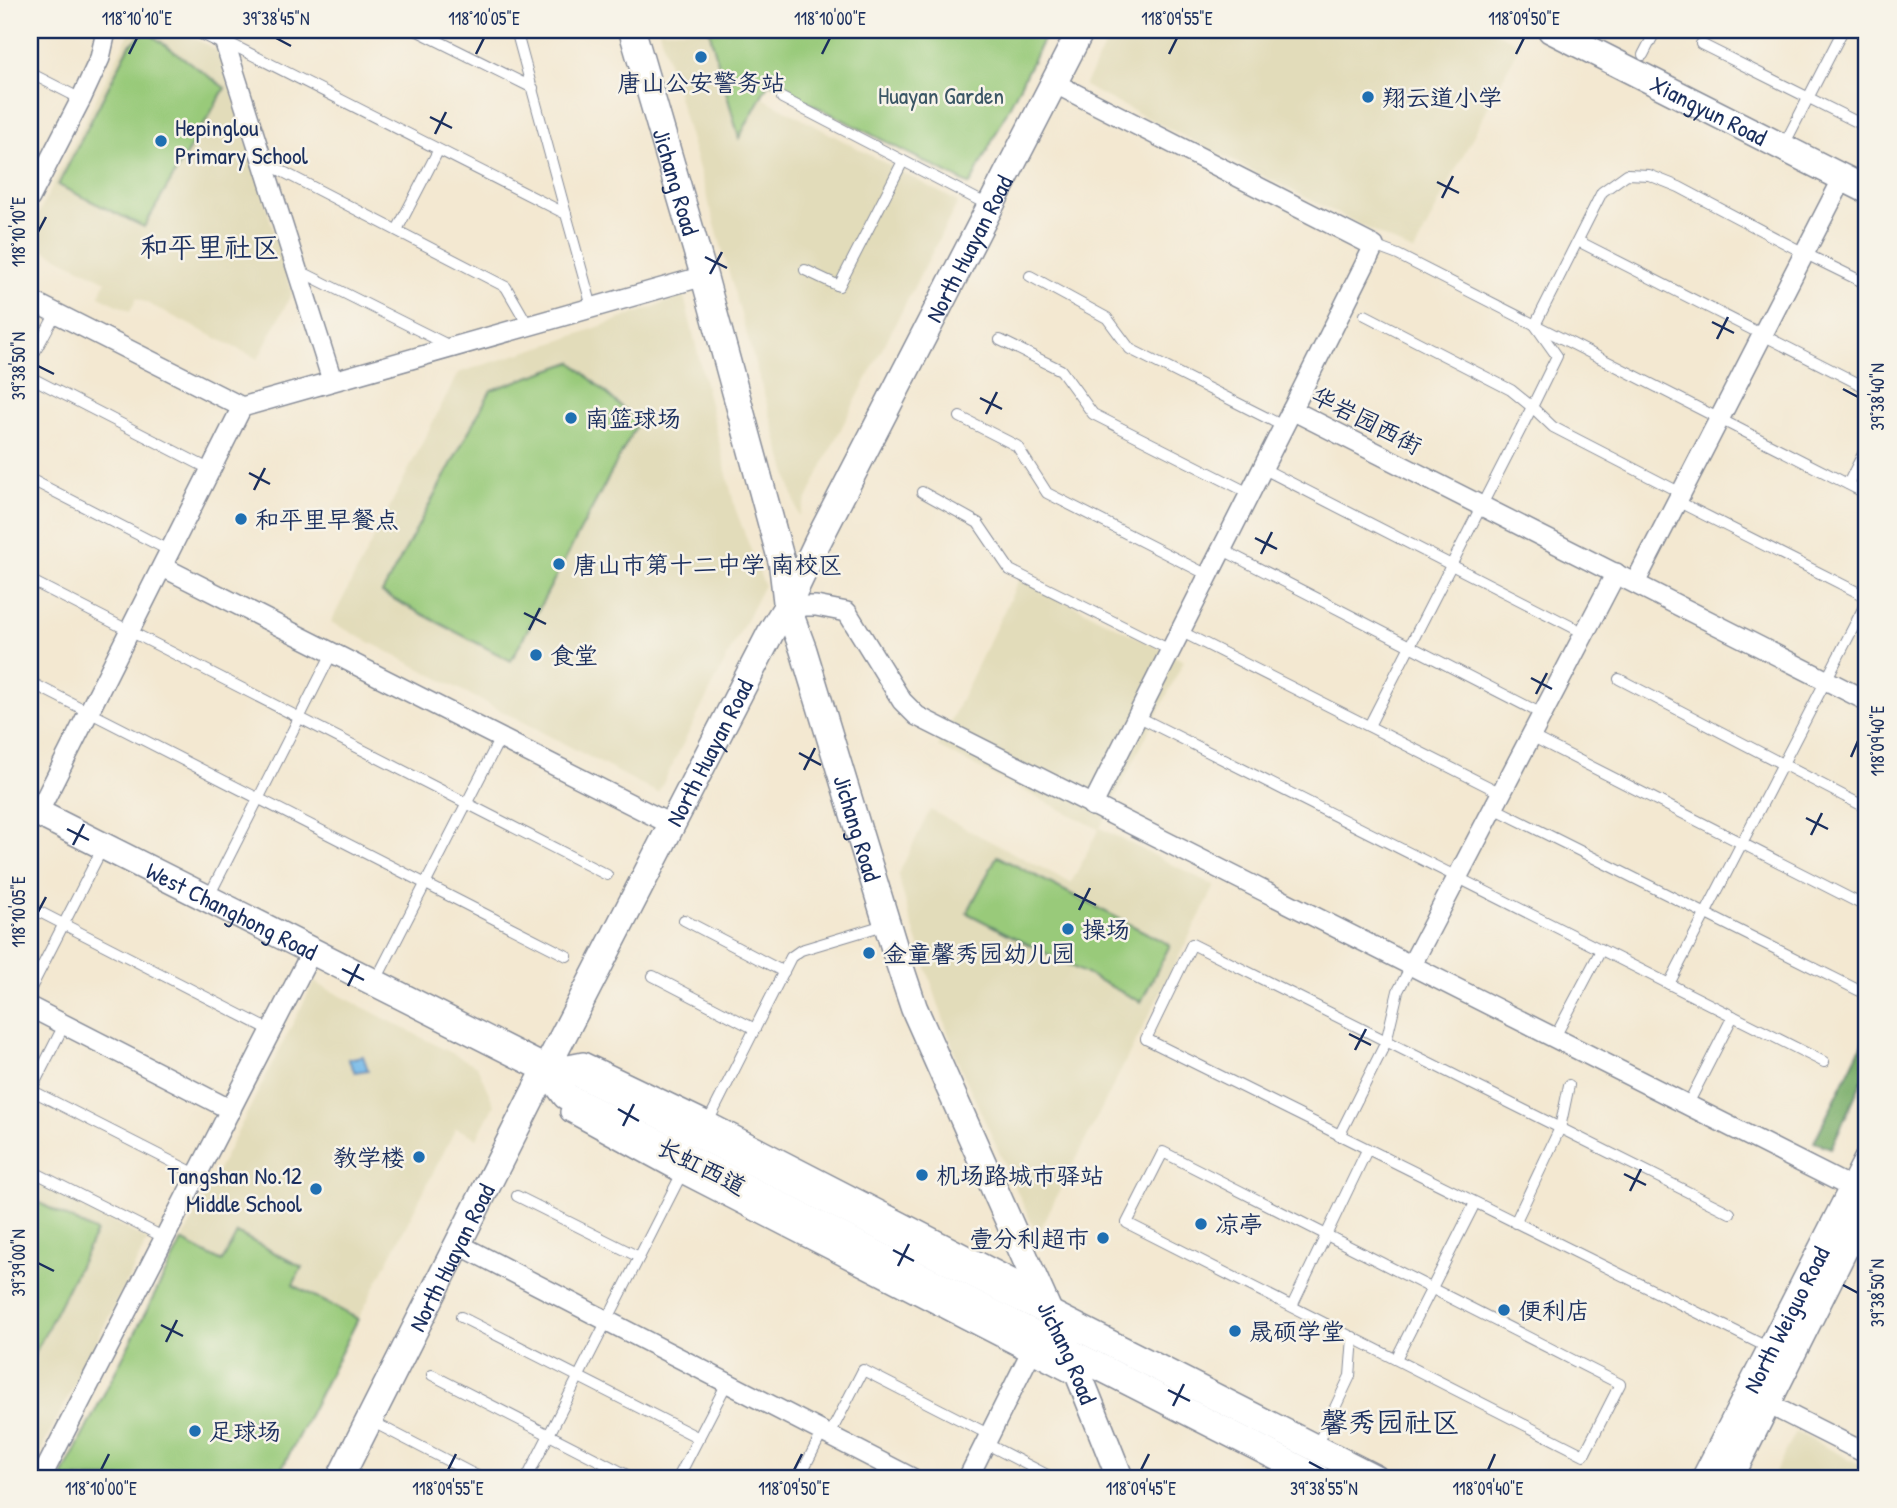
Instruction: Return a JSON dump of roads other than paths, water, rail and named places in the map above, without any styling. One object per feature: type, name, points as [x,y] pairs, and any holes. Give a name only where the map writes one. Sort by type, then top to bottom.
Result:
[{"type":"street","points":[[204,30],[224,40],[332,380]]},
{"type":"street","name":"Jichang Road","points":[[632,30],[704,276],[782,563],[787,606],[803,649],[914,1008],[1075,1365],[1120,1478]]},
{"type":"street","name":"North Huayan Road","points":[[340,1478],[546,1069],[771,632],[787,606],[1081,30]]},
{"type":"street","name":"Xiangyun Road","points":[[1551,30],[1867,190]]},
{"type":"street","points":[[30,198],[35,176],[81,99],[100,58],[102,32]]},
{"type":"street","points":[[1054,83],[1374,247]]},
{"type":"street","points":[[1634,583],[1843,178]]},
{"type":"street","name":"华岩园西街","points":[[1374,247],[1287,418],[1482,506],[1867,701]]},
{"type":"street","points":[[30,300],[242,408],[332,380],[704,276]]},
{"type":"street","points":[[34,811],[89,712],[242,408]]},
{"type":"street","points":[[1092,806],[1287,418]]},
{"type":"street","points":[[167,559],[332,653],[672,825]]},
{"type":"street","points":[[1411,966],[1616,573]]},
{"type":"street","points":[[787,606],[816,606],[847,612],[902,701],[917,716],[1688,1104],[1861,1196]]},
{"type":"street","name":"West Changhong Road","points":[[34,811],[546,1069]]},
{"type":"street","points":[[41,1478],[313,951]]},
{"type":"street","points":[[30,1007],[231,1110]]},
{"type":"street","points":[[1318,1478],[1075,1365],[1031,1352],[682,1173],[562,1107],[546,1069],[583,1062],[708,1122],[1316,1449],[1375,1478]]},
{"type":"street","name":"长虹西道","points":[[546,1069],[577,1073],[1046,1304]]},
{"type":"street","name":"长虹西道","points":[[546,1069],[566,1096],[1075,1365]]},
{"type":"street","name":"North Weiguo Road","points":[[1730,1478],[1768,1404],[1861,1196],[1867,1160]]},
{"type":"street","name":"North Weiguo Road","points":[[1705,1478],[1771,1350],[1861,1196]]},
{"type":"street","points":[[458,1244],[912,1478]]},
{"type":"street","points":[[968,1478],[1031,1352]]},
{"type":"street","points":[[1768,1404],[1867,1454]]},
{"type":"lane","points":[[415,30],[533,88]]},
{"type":"lane","points":[[516,30],[592,307]]},
{"type":"lane","points":[[1643,55],[1656,30]]},
{"type":"lane","points":[[1783,147],[1843,30]]},
{"type":"lane","points":[[224,40],[566,214]]},
{"type":"lane","points":[[1701,44],[1867,127]]},
{"type":"lane","points":[[30,73],[81,99]]},
{"type":"lane","points":[[782,98],[991,206]]},
{"type":"lane","points":[[397,230],[438,151]]},
{"type":"lane","points":[[262,161],[506,287],[528,325]]},
{"type":"lane","points":[[805,270],[839,286],[903,161]]},
{"type":"lane","points":[[1535,324],[1602,192],[1627,174],[1649,175],[1679,187],[1867,284]]},
{"type":"lane","points":[[1577,240],[1867,388]]},
{"type":"lane","points":[[1374,247],[1398,255],[1867,494]]},
{"type":"lane","points":[[298,270],[451,347]]},
{"type":"lane","points":[[1030,276],[1107,318],[1130,348],[1287,418]]},
{"type":"lane","points":[[30,361],[56,313]]},
{"type":"lane","points":[[1365,315],[1511,390],[1553,428],[1867,599],[1669,984]]},
{"type":"lane","points":[[1369,726],[1557,356],[1535,324]]},
{"type":"lane","points":[[1000,340],[1060,370],[1093,414],[1249,493]]},
{"type":"lane","points":[[30,377],[211,470]]},
{"type":"lane","points":[[960,417],[1017,446],[1046,493],[1208,575]]},
{"type":"lane","points":[[1848,484],[1867,446]]},
{"type":"lane","points":[[1262,468],[1584,633]]},
{"type":"lane","points":[[30,479],[167,559]]},
{"type":"lane","points":[[922,492],[978,523],[1010,570],[1170,650]]},
{"type":"lane","points":[[1221,549],[1542,714]]},
{"type":"lane","points":[[30,580],[607,875]]},
{"type":"lane","points":[[1180,631],[1369,726],[1497,801],[1860,991]]},
{"type":"lane","points":[[208,898],[332,653]]},
{"type":"lane","points":[[1619,679],[1867,808]]},
{"type":"lane","points":[[30,682],[567,956]]},
{"type":"lane","points":[[1136,716],[1824,1062]]},
{"type":"lane","points":[[1531,736],[1867,907]]},
{"type":"lane","points":[[375,983],[500,738]]},
{"type":"lane","points":[[30,990],[103,846]]},
{"type":"lane","points":[[30,907],[270,1030]]},
{"type":"lane","points":[[684,920],[784,972]]},
{"type":"lane","points":[[708,1122],[791,957],[801,950],[888,923]]},
{"type":"lane","points":[[1730,1213],[1192,944],[1146,1039],[1771,1350]]},
{"type":"lane","points":[[1555,1037],[1601,950]]},
{"type":"lane","points":[[1339,1136],[1386,1042],[1398,991],[1411,966]]},
{"type":"lane","points":[[653,976],[755,1029]]},
{"type":"lane","points":[[1688,1104],[1732,1016]]},
{"type":"lane","points":[[64,1025],[30,1091],[198,1175]]},
{"type":"lane","points":[[1515,1223],[1560,1128],[1569,1085]]},
{"type":"lane","points":[[1292,1306],[1367,1150]]},
{"type":"lane","points":[[1163,1152],[1326,1234],[1620,1384],[1584,1455],[1127,1223],[1163,1152]]},
{"type":"lane","points":[[30,1170],[165,1238]]},
{"type":"lane","points":[[527,1478],[682,1173]]},
{"type":"lane","points":[[517,1196],[639,1257]]},
{"type":"lane","points":[[1396,1359],[1475,1203]]},
{"type":"lane","points":[[461,1317],[699,1438]]},
{"type":"lane","points":[[1316,1449],[1350,1376],[1353,1338]]},
{"type":"lane","points":[[799,1478],[863,1370],[1053,1478]]},
{"type":"lane","points":[[432,1375],[633,1478]]},
{"type":"lane","points":[[678,1478],[727,1383]]},
{"type":"lane","points":[[370,1421],[481,1478]]},
{"type":"water","points":[[363,1056],[368,1070],[355,1072],[348,1059]]},
{"type":"place","name":"唐山公安警务站","points":[[701,57]]},
{"type":"place","name":"翔云道小学","points":[[1368,97]]},
{"type":"place","name":"Hepinglou Primary School","points":[[161,141]]},
{"type":"place","name":"南篮球场","points":[[571,418]]},
{"type":"place","name":"和平里早餐点","points":[[241,519]]},
{"type":"place","name":"唐山市第十二中学 南校区","points":[[559,564]]},
{"type":"place","name":"食堂","points":[[536,655]]},
{"type":"place","name":"操场","points":[[1068,929]]},
{"type":"place","name":"金童馨秀园幼儿园","points":[[869,953]]},
{"type":"place","name":"教学楼","points":[[419,1157]]},
{"type":"place","name":"机场路城市驿站","points":[[922,1175]]},
{"type":"place","name":"Tangshan No.12 Middle School","points":[[316,1189]]},
{"type":"place","name":"凉亭","points":[[1201,1224]]},
{"type":"place","name":"壹分利超市","points":[[1103,1238]]},
{"type":"place","name":"便利店","points":[[1504,1310]]},
{"type":"place","name":"晟硕学堂","points":[[1235,1331]]},
{"type":"place","name":"足球场","points":[[195,1431]]},
{"type":"district","name":"和平里社区","points":[[210,247]]},
{"type":"district","name":"馨秀园社区","points":[[1390,1422]]},
{"type":"park label","name":"Huayan Garden","points":[[941,95]]}]
